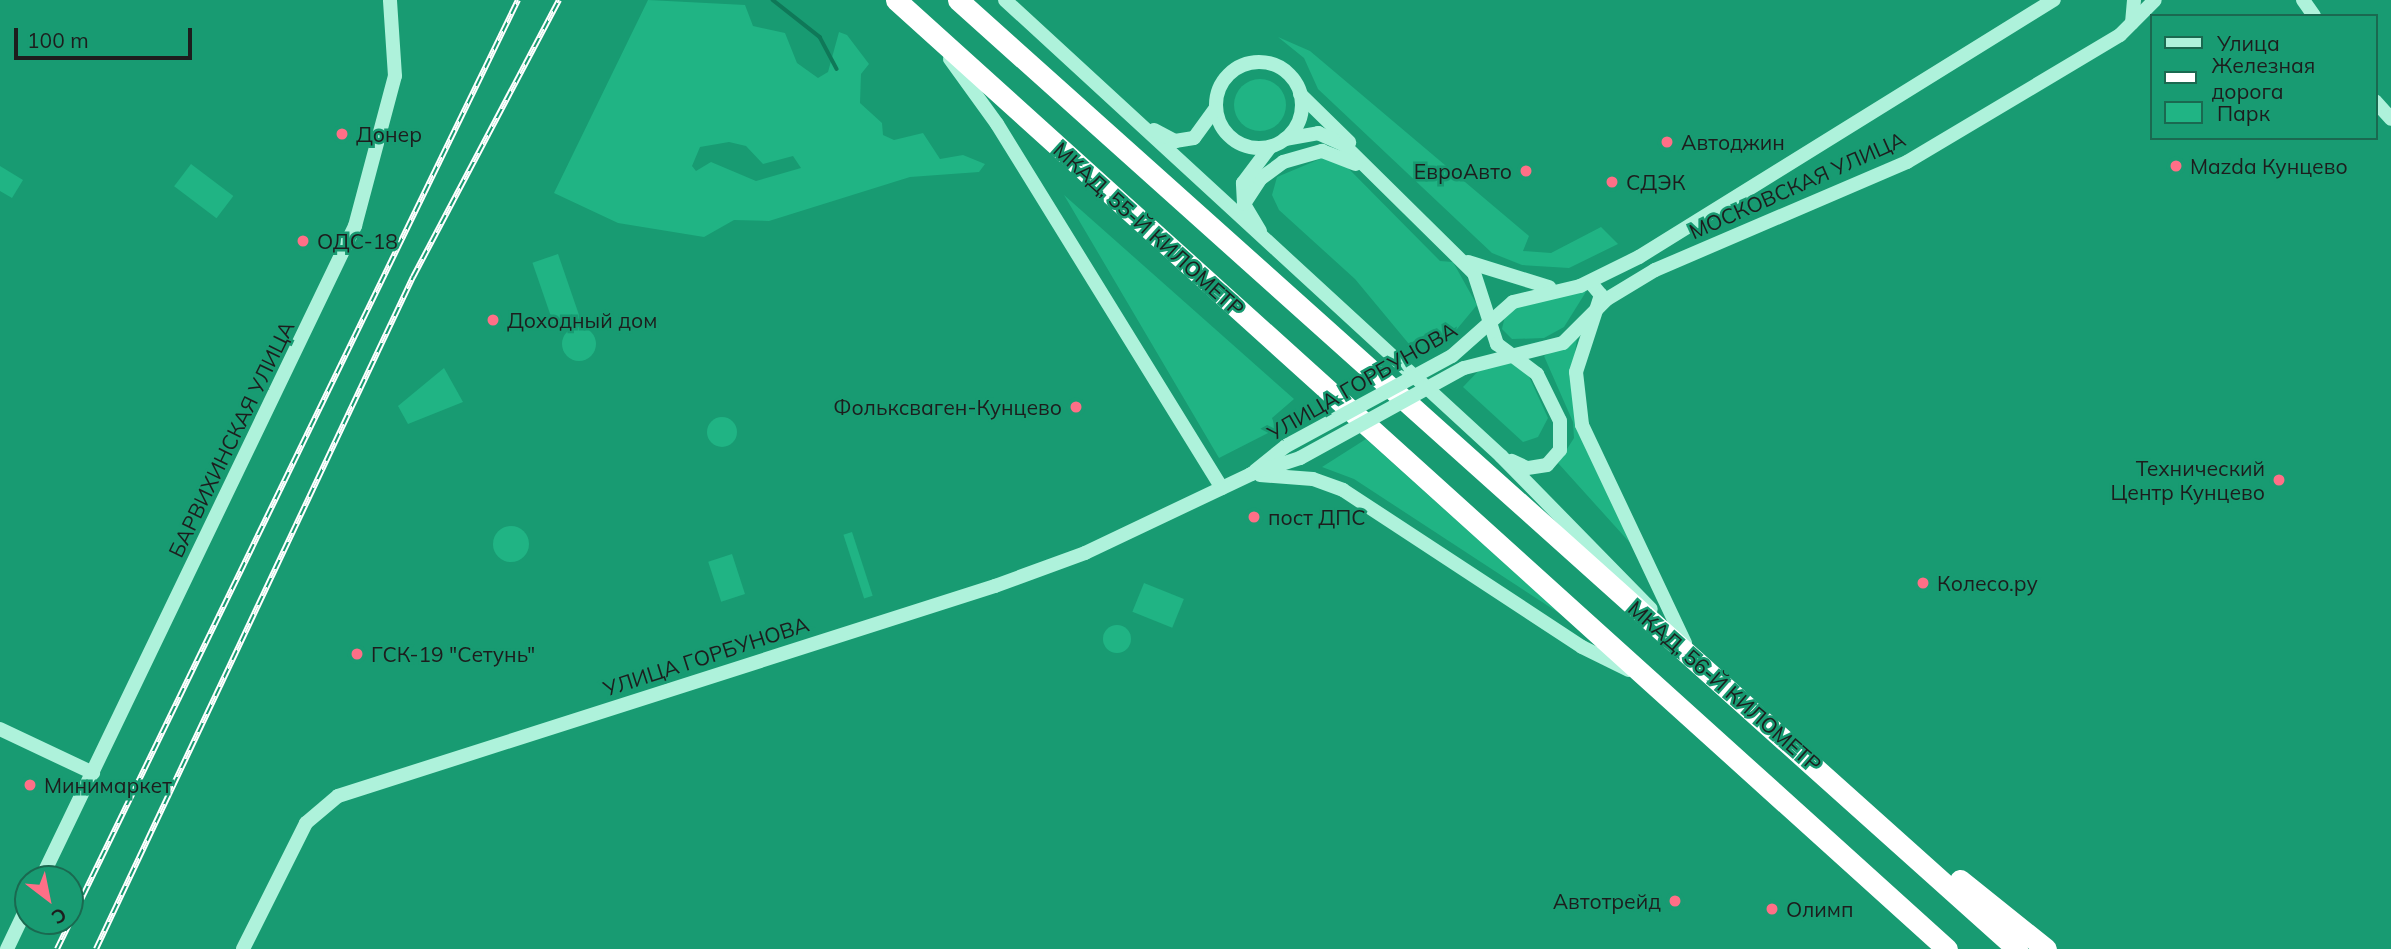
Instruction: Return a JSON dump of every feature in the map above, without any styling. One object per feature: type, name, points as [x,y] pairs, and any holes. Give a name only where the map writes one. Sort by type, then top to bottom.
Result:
[{"type":"highway","name":"МКАД, 55-Й КИЛОМЕТР","points":[[958,0],[1433,425]]},
{"type":"highway","name":"МКАД, 55-Й КИЛОМЕТР","points":[[903,7],[1403,458]]},
{"type":"highway","name":"МКАД, 56-Й КИЛОМЕТР","points":[[1433,425],[1872,816],[2017,949]]},
{"type":"highway","name":"МКАД, 56-Й КИЛОМЕТР","points":[[1403,458],[1947,949]]},
{"type":"highway","points":[[1872,816],[2046,949]]},
{"type":"highway","points":[[1877,887],[1937,949]]},
{"type":"street","name":"БАРВИХИНСКАЯ УЛИЦА","points":[[48,865],[355,226],[395,76],[390,0]]},
{"type":"street","points":[[1005,0],[1501,456],[1685,643],[1711,674]]},
{"type":"street","name":"МОСКОВСКАЯ УЛИЦА","points":[[1557,289],[1590,282],[2054,0]]},
{"type":"street","points":[[2130,27],[2134,0]]},
{"type":"street","name":"МОСКОВСКАЯ УЛИЦА","points":[[1508,352],[1549,349],[1655,270],[1907,162],[2130,27],[2155,0]]},
{"type":"street","points":[[903,7],[997,124],[1222,488]]},
{"type":"street","points":[[1131,116],[1181,141],[1203,132],[1216,108],[1227,77],[1256,62],[1287,73],[1300,94],[1356,148],[1374,176]]},
{"type":"street","points":[[1285,139],[1299,119],[1300,94]]},
{"type":"street","points":[[2377,103],[2391,119]]},
{"type":"street","points":[[1216,108],[1220,124],[1237,142],[1270,146]]},
{"type":"street","points":[[1279,254],[1244,204],[1246,173],[1270,146],[1285,139],[1326,135],[1463,260],[1480,285],[1497,344],[1538,374],[1563,438],[1547,466],[1527,468],[1501,456]]},
{"type":"street","points":[[1244,204],[1272,169],[1311,153],[1336,153],[1374,176]]},
{"type":"street","points":[[1463,260],[1557,289]]},
{"type":"street","points":[[1590,282],[1601,295],[1576,372],[1582,425],[1685,643]]},
{"type":"street","name":"УЛИЦА ГОРБУНОВА","points":[[1251,474],[1286,446],[1452,356],[1513,302],[1557,289]]},
{"type":"street","name":"УЛИЦА ГОРБУНОВА","points":[[243,949],[306,823],[338,796],[995,586],[1085,554],[1251,474],[1300,458],[1464,368],[1508,352]]},
{"type":"street","points":[[1286,446],[1280,465],[1294,478]]},
{"type":"street","points":[[1251,474],[1294,478],[1343,490],[1582,646],[1655,683]]},
{"type":"street","points":[[0,729],[93,773]]},
{"type":"green space","points":[[648,0],[745,5],[753,26],[785,33],[797,63],[818,78],[828,72],[839,32],[847,35],[869,64],[861,74],[860,103],[882,123],[883,135],[894,140],[923,133],[940,159],[963,155],[985,164],[979,172],[910,177],[769,221],[734,220],[704,237],[618,223],[554,193]],"holes":[[[729,142],[746,146],[763,164],[793,156],[801,168],[756,181],[711,162],[696,171],[692,166],[700,147]]]},
{"type":"green space","points":[[1278,37],[1310,51],[1529,236],[1523,251],[1551,253],[1601,227],[1618,244],[1569,268],[1522,265],[1492,253],[1318,89],[1304,58]]},
{"type":"green space","points":[[1260,79],[1270,81],[1278,87],[1284,95],[1284,115],[1278,123],[1270,129],[1260,131],[1250,129],[1242,123],[1236,115],[1234,105],[1236,95],[1242,87],[1250,81]]},
{"type":"green space","points":[[1327,156],[1344,164],[1440,261],[1453,262],[1477,305],[1457,329],[1444,337],[1437,328],[1409,344],[1355,279],[1279,210],[1272,195],[1277,177]]},
{"type":"green space","points":[[191,164],[233,196],[216,218],[174,186]]},
{"type":"green space","points":[[0,166],[23,180],[12,198],[0,191]]},
{"type":"green space","points":[[1064,195],[1294,399],[1272,418],[1276,429],[1219,458]]},
{"type":"green space","points":[[558,254],[580,318],[555,327],[532,263]]},
{"type":"green space","points":[[1589,287],[1564,327],[1544,338],[1512,339],[1502,329],[1505,316],[1523,303]]},
{"type":"green space","points":[[579,327],[591,332],[596,344],[591,356],[579,361],[567,356],[562,344],[567,332]]},
{"type":"green space","points":[[1577,338],[1571,383],[1632,545],[1558,463],[1574,438],[1573,422],[1544,356]]},
{"type":"green space","points":[[1506,360],[1527,372],[1548,418],[1538,437],[1523,442],[1463,387],[1484,365]]},
{"type":"green space","points":[[444,368],[463,402],[408,424],[398,406]]},
{"type":"green space","points":[[722,417],[733,421],[737,432],[733,443],[722,447],[711,443],[707,432],[711,421]]},
{"type":"green space","points":[[1366,439],[1562,615],[1354,479],[1322,467]]},
{"type":"green space","points":[[511,526],[524,531],[529,544],[524,557],[511,562],[498,557],[493,544],[498,531]]},
{"type":"green space","points":[[852,532],[873,596],[864,599],[843,535]]},
{"type":"green space","points":[[732,554],[745,594],[721,602],[708,562]]},
{"type":"green space","points":[[1144,583],[1184,599],[1172,628],[1132,612]]},
{"type":"green space","points":[[1117,625],[1127,629],[1131,639],[1127,649],[1117,653],[1107,649],[1103,639],[1107,629]]},
{"type":"waterway","points":[[773,0],[820,37],[837,69]]},
{"type":"railway","points":[[57,949],[518,0]]},
{"type":"railway","points":[[96,949],[413,277],[559,0]]},
{"type":"place","name":"Донер","points":[[342,134]]},
{"type":"place","name":"Автоджин","points":[[1667,142]]},
{"type":"place","name":"Mazda Кунцево","points":[[2176,166]]},
{"type":"place","name":"ЕвроАвто","points":[[1526,171]]},
{"type":"place","name":"СДЭК","points":[[1612,182]]},
{"type":"place","name":"ОДС-18","points":[[303,241]]},
{"type":"place","name":"Доходный дом","points":[[493,320]]},
{"type":"place","name":"Фольксваген-Кунцево","points":[[1076,407]]},
{"type":"place","name":"Технический Центр Кунцево","points":[[2279,480]]},
{"type":"place","name":"пост ДПС","points":[[1254,517]]},
{"type":"place","name":"Колесо.ру","points":[[1923,583]]},
{"type":"place","name":"ГСК-19 \"Сетунь\"","points":[[357,654]]},
{"type":"place","name":"Минимаркет","points":[[30,785]]},
{"type":"place","name":"Автотрейд","points":[[1675,901]]},
{"type":"place","name":"Олимп","points":[[1772,909]]}]
